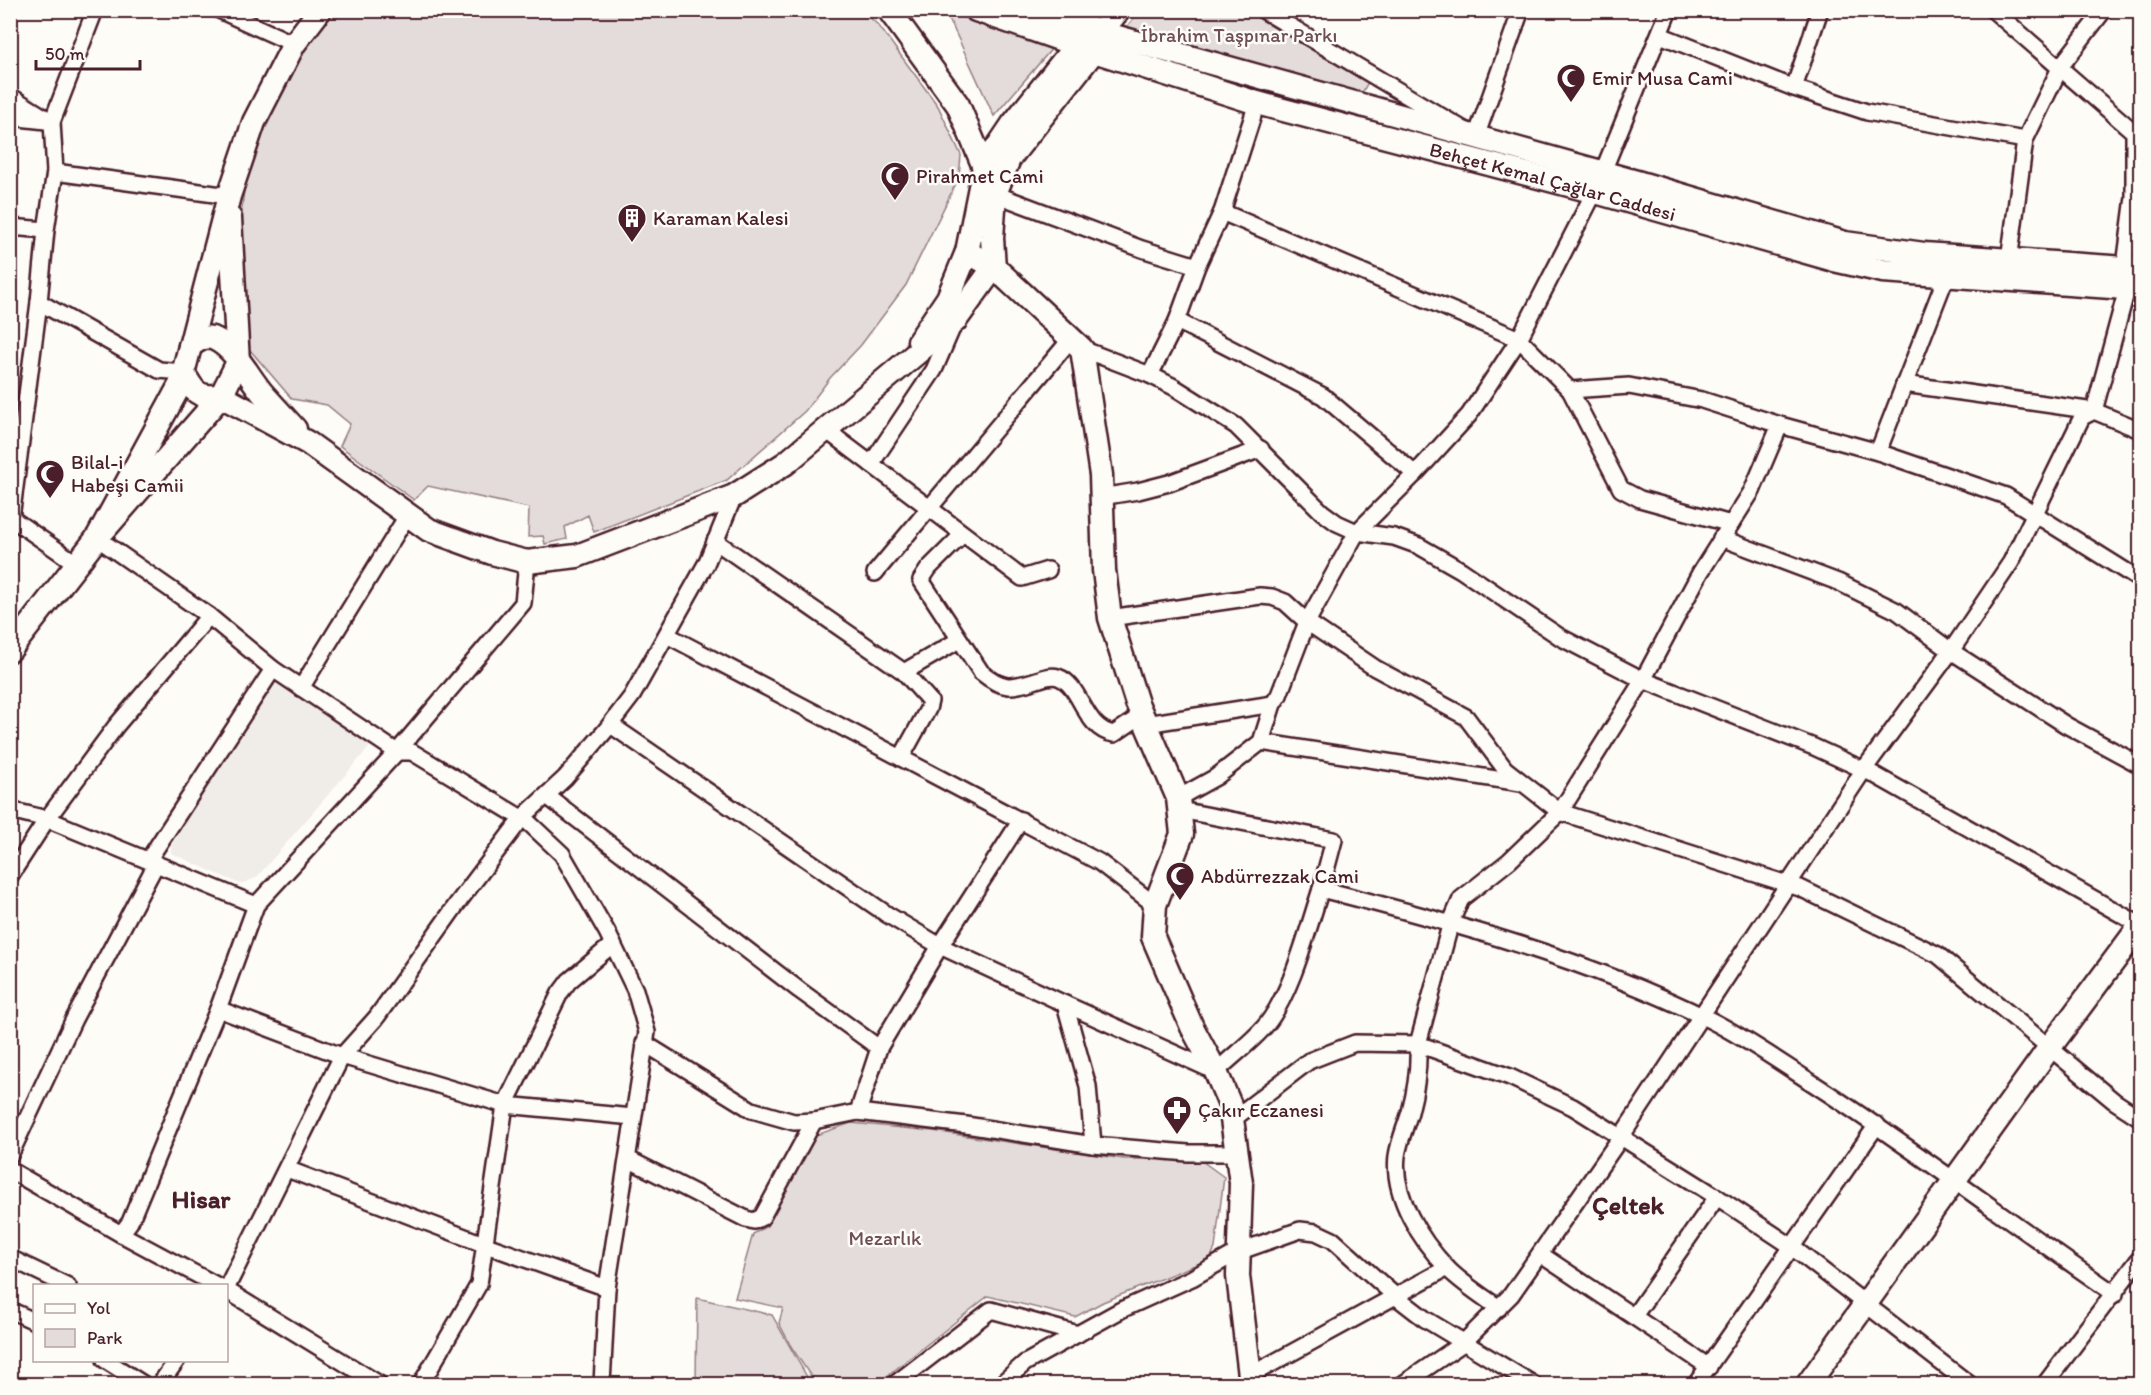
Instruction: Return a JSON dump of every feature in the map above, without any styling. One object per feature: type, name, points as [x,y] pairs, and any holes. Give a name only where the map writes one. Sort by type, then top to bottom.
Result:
[{"type":"street","points":[[78,564],[11,518],[55,172],[52,122],[95,10]]},
{"type":"street","points":[[219,10],[294,44]]},
{"type":"street","points":[[97,538],[180,385],[229,196],[254,122],[294,44],[320,10]]},
{"type":"street","points":[[890,10],[958,105],[984,167]]},
{"type":"street","name":"Behçet Kemal Çağlar Caddesi","points":[[976,10],[1090,43],[1476,137],[1598,182],[1834,260],[1883,271],[1947,277],[2133,278]]},
{"type":"street","name":"Behçet Kemal Çağlar Caddesi","points":[[1038,10],[1090,43],[1257,103],[1598,182],[1845,243],[1924,254],[2009,261],[2133,278]]},
{"type":"street","points":[[903,365],[948,298],[967,252],[984,167],[1013,124],[1119,10]]},
{"type":"street","points":[[1263,10],[1476,137],[1520,11]]},
{"type":"street","points":[[1179,804],[1261,742],[1273,704],[1279,695],[1308,622],[1356,532],[1415,474],[1469,415],[1519,339],[1598,182],[1669,10]]},
{"type":"street","points":[[1794,88],[1820,10]]},
{"type":"street","points":[[1403,1384],[1463,1343],[1511,1295],[1621,1137],[1865,770],[1951,651],[2011,562],[2082,417],[2094,411],[2133,278],[2137,133],[1993,10]]},
{"type":"street","points":[[2009,261],[2025,140],[2060,69],[2104,10]]},
{"type":"street","points":[[1660,35],[1794,88],[1867,112],[2025,140]]},
{"type":"street","points":[[871,464],[934,369],[957,318],[994,267],[992,238],[995,194],[1009,159],[1090,43]]},
{"type":"street","points":[[10,96],[52,122]]},
{"type":"street","points":[[1150,375],[1177,321],[1197,266],[1222,212],[1257,103]]},
{"type":"street","points":[[10,117],[52,122]]},
{"type":"street","points":[[55,172],[229,196]]},
{"type":"street","points":[[995,194],[1142,249],[1197,266]]},
{"type":"street","points":[[10,650],[97,538],[221,396],[238,362],[229,196]]},
{"type":"street","points":[[1222,212],[1519,339],[1570,390],[1621,489],[1640,499],[1731,524]]},
{"type":"street","points":[[10,227],[46,230]]},
{"type":"street","points":[[967,252],[994,267],[1076,344],[1174,387],[1236,426],[1322,512],[1337,523],[1356,532],[1394,537],[1419,546],[1461,570],[1560,637],[1643,680],[1814,747],[1865,770],[2140,926],[2050,1047],[1808,1384]]},
{"type":"street","points":[[1878,452],[1947,277]]},
{"type":"street","points":[[39,302],[159,370],[183,372]]},
{"type":"street","points":[[183,372],[193,390],[198,394],[221,396],[308,443],[429,530],[492,553],[527,562],[577,556],[734,496],[786,462],[957,318]]},
{"type":"street","points":[[1177,321],[1323,396],[1415,474]]},
{"type":"street","points":[[190,346],[200,339],[214,339],[223,345],[263,394],[308,443]]},
{"type":"street","points":[[1076,344],[1101,475],[1104,570],[1110,618],[1144,720],[1179,804],[1182,834],[1155,905],[1153,937],[1192,1027],[1216,1072],[1230,1106],[1241,1183],[1238,1276],[1250,1380],[1394,1295],[1447,1268]]},
{"type":"street","points":[[875,573],[1076,344]]},
{"type":"street","points":[[1904,384],[2094,411],[2140,430]]},
{"type":"street","points":[[1570,390],[1629,386],[1702,400],[1780,425],[1878,452],[2006,496],[2140,580]]},
{"type":"street","points":[[1499,1308],[1447,1268],[1422,1236],[1399,1189],[1397,1155],[1411,1109],[1418,1044],[1451,922],[1461,898],[1509,861],[1560,812],[1643,680],[1721,538],[1752,491],[1780,425]]},
{"type":"street","points":[[826,430],[1022,578],[1048,570]]},
{"type":"street","points":[[1101,497],[1169,483],[1261,449]]},
{"type":"street","points":[[228,1286],[342,1056],[376,1018],[470,886],[522,818],[548,796],[632,696],[706,564],[734,496]]},
{"type":"street","points":[[301,688],[408,516]]},
{"type":"street","points":[[963,534],[928,568],[921,580],[981,672],[993,682],[1010,687],[1048,676],[1058,676],[1066,681],[1095,724],[1103,732],[1114,734],[1144,720],[1273,704]]},
{"type":"street","points":[[97,538],[209,616],[273,669],[397,752],[412,752],[522,818],[562,854],[613,944],[635,990],[647,1032],[607,1288],[602,1384]]},
{"type":"street","points":[[1721,538],[1838,582],[1897,611],[1951,651],[2066,725],[2140,765]]},
{"type":"street","points":[[715,541],[904,672],[930,701],[928,709],[901,758]]},
{"type":"street","points":[[121,1234],[130,1221],[218,1009],[256,905],[397,752],[523,603],[527,562]]},
{"type":"street","points":[[1110,618],[1260,596],[1272,597],[1285,602],[1308,622],[1375,668],[1466,717],[1505,769],[1560,812],[1800,888],[1938,955],[2114,1101],[2140,1118]]},
{"type":"street","points":[[10,876],[47,819],[116,726],[209,616]]},
{"type":"street","points":[[667,635],[1099,862],[1155,905]]},
{"type":"street","points":[[904,672],[959,640]]},
{"type":"street","points":[[10,1155],[74,1019],[153,862],[273,669]]},
{"type":"street","points":[[610,724],[888,915],[940,946],[1216,1072]]},
{"type":"street","points":[[1261,742],[1523,783]]},
{"type":"street","points":[[548,796],[799,990],[879,1048]]},
{"type":"street","points":[[1179,804],[1334,840],[1321,889],[1285,994],[1265,1026],[1216,1072]]},
{"type":"street","points":[[10,810],[47,819],[256,905]]},
{"type":"street","points":[[858,1112],[879,1048],[940,946],[1022,820]]},
{"type":"street","points":[[1321,889],[1451,922],[1611,975],[1702,1016],[1876,1125],[2115,1294]]},
{"type":"street","points":[[421,1384],[479,1284],[505,1105],[560,993],[569,981],[613,944]]},
{"type":"street","points":[[1065,1004],[1088,1086],[1093,1145]]},
{"type":"street","points":[[218,1009],[342,1056],[505,1105],[633,1117]]},
{"type":"street","points":[[644,1043],[752,1110],[794,1122],[814,1121],[858,1112],[966,1125],[1093,1145],[1188,1153],[1237,1153]]},
{"type":"street","points":[[1232,1120],[1309,1061],[1355,1043],[1418,1044],[1510,1077],[1573,1107],[1717,1197],[1791,1247],[1969,1384]]},
{"type":"street","points":[[628,1159],[754,1221],[762,1217],[814,1121]]},
{"type":"street","points":[[1696,1384],[1876,1125]]},
{"type":"street","points":[[287,1169],[486,1245],[607,1288]]},
{"type":"street","points":[[10,1170],[214,1284]]},
{"type":"street","points":[[1634,1316],[1717,1197]]},
{"type":"street","points":[[1001,1384],[1025,1363],[1121,1310],[1192,1278],[1238,1252],[1300,1230],[1316,1232],[1334,1240],[1394,1295],[1425,1319],[1533,1384]]},
{"type":"street","points":[[1540,1254],[1709,1367]]},
{"type":"street","points":[[10,1258],[64,1284]]},
{"type":"street","points":[[2045,1384],[2140,1258]]},
{"type":"street","points":[[228,1291],[380,1384]]},
{"type":"street","points":[[10,1310],[33,1321]]},
{"type":"street","points":[[895,1384],[991,1310],[1078,1334]]},
{"type":"street","points":[[108,1362],[143,1384]]},
{"type":"street","points":[[160,1384],[176,1362]]},
{"type":"shaded area","points":[[275,681],[372,744],[256,878],[240,884],[171,853],[172,844],[200,789]]},
{"type":"green space","name":"Karaman Kalesi","points":[[329,11],[863,11],[879,26],[938,106],[961,155],[959,177],[906,285],[861,345],[830,378],[805,411],[727,480],[594,532],[588,515],[565,527],[567,539],[545,544],[543,536],[528,537],[529,508],[428,486],[414,500],[340,446],[350,424],[327,405],[292,399],[244,343],[237,249],[246,174],[292,62]]},
{"type":"green space","name":"İbrahim Taşpınar Parkı","points":[[1140,11],[1246,11],[1368,82],[1362,93],[1123,31]]},
{"type":"green space","points":[[946,12],[1054,46],[994,116]]},
{"type":"green space","name":"Mezarlık","points":[[851,1123],[933,1131],[1124,1159],[1199,1159],[1224,1177],[1215,1248],[1210,1259],[1103,1302],[1075,1317],[988,1296],[877,1384],[816,1384],[792,1348],[779,1323],[783,1308],[735,1298],[753,1234],[767,1226],[816,1135]]},
{"type":"green space","points":[[697,1298],[772,1315],[811,1384],[696,1384]]},
{"type":"place","name":"Emir Musa Cami","points":[[1571,104]]},
{"type":"place","name":"Pirahmet Cami","points":[[895,202]]},
{"type":"place","name":"Karaman Kalesi","points":[[632,244]]},
{"type":"place","name":"Bilal-i Habeşi Camii","points":[[50,500]]},
{"type":"place","name":"Abdürrezzak Cami","points":[[1180,902]]},
{"type":"place","name":"Çakır Eczanesi","points":[[1177,1136]]},
{"type":"district","name":"Hisar","points":[[201,1199]]},
{"type":"district","name":"Çeltek","points":[[1628,1205]]}]
